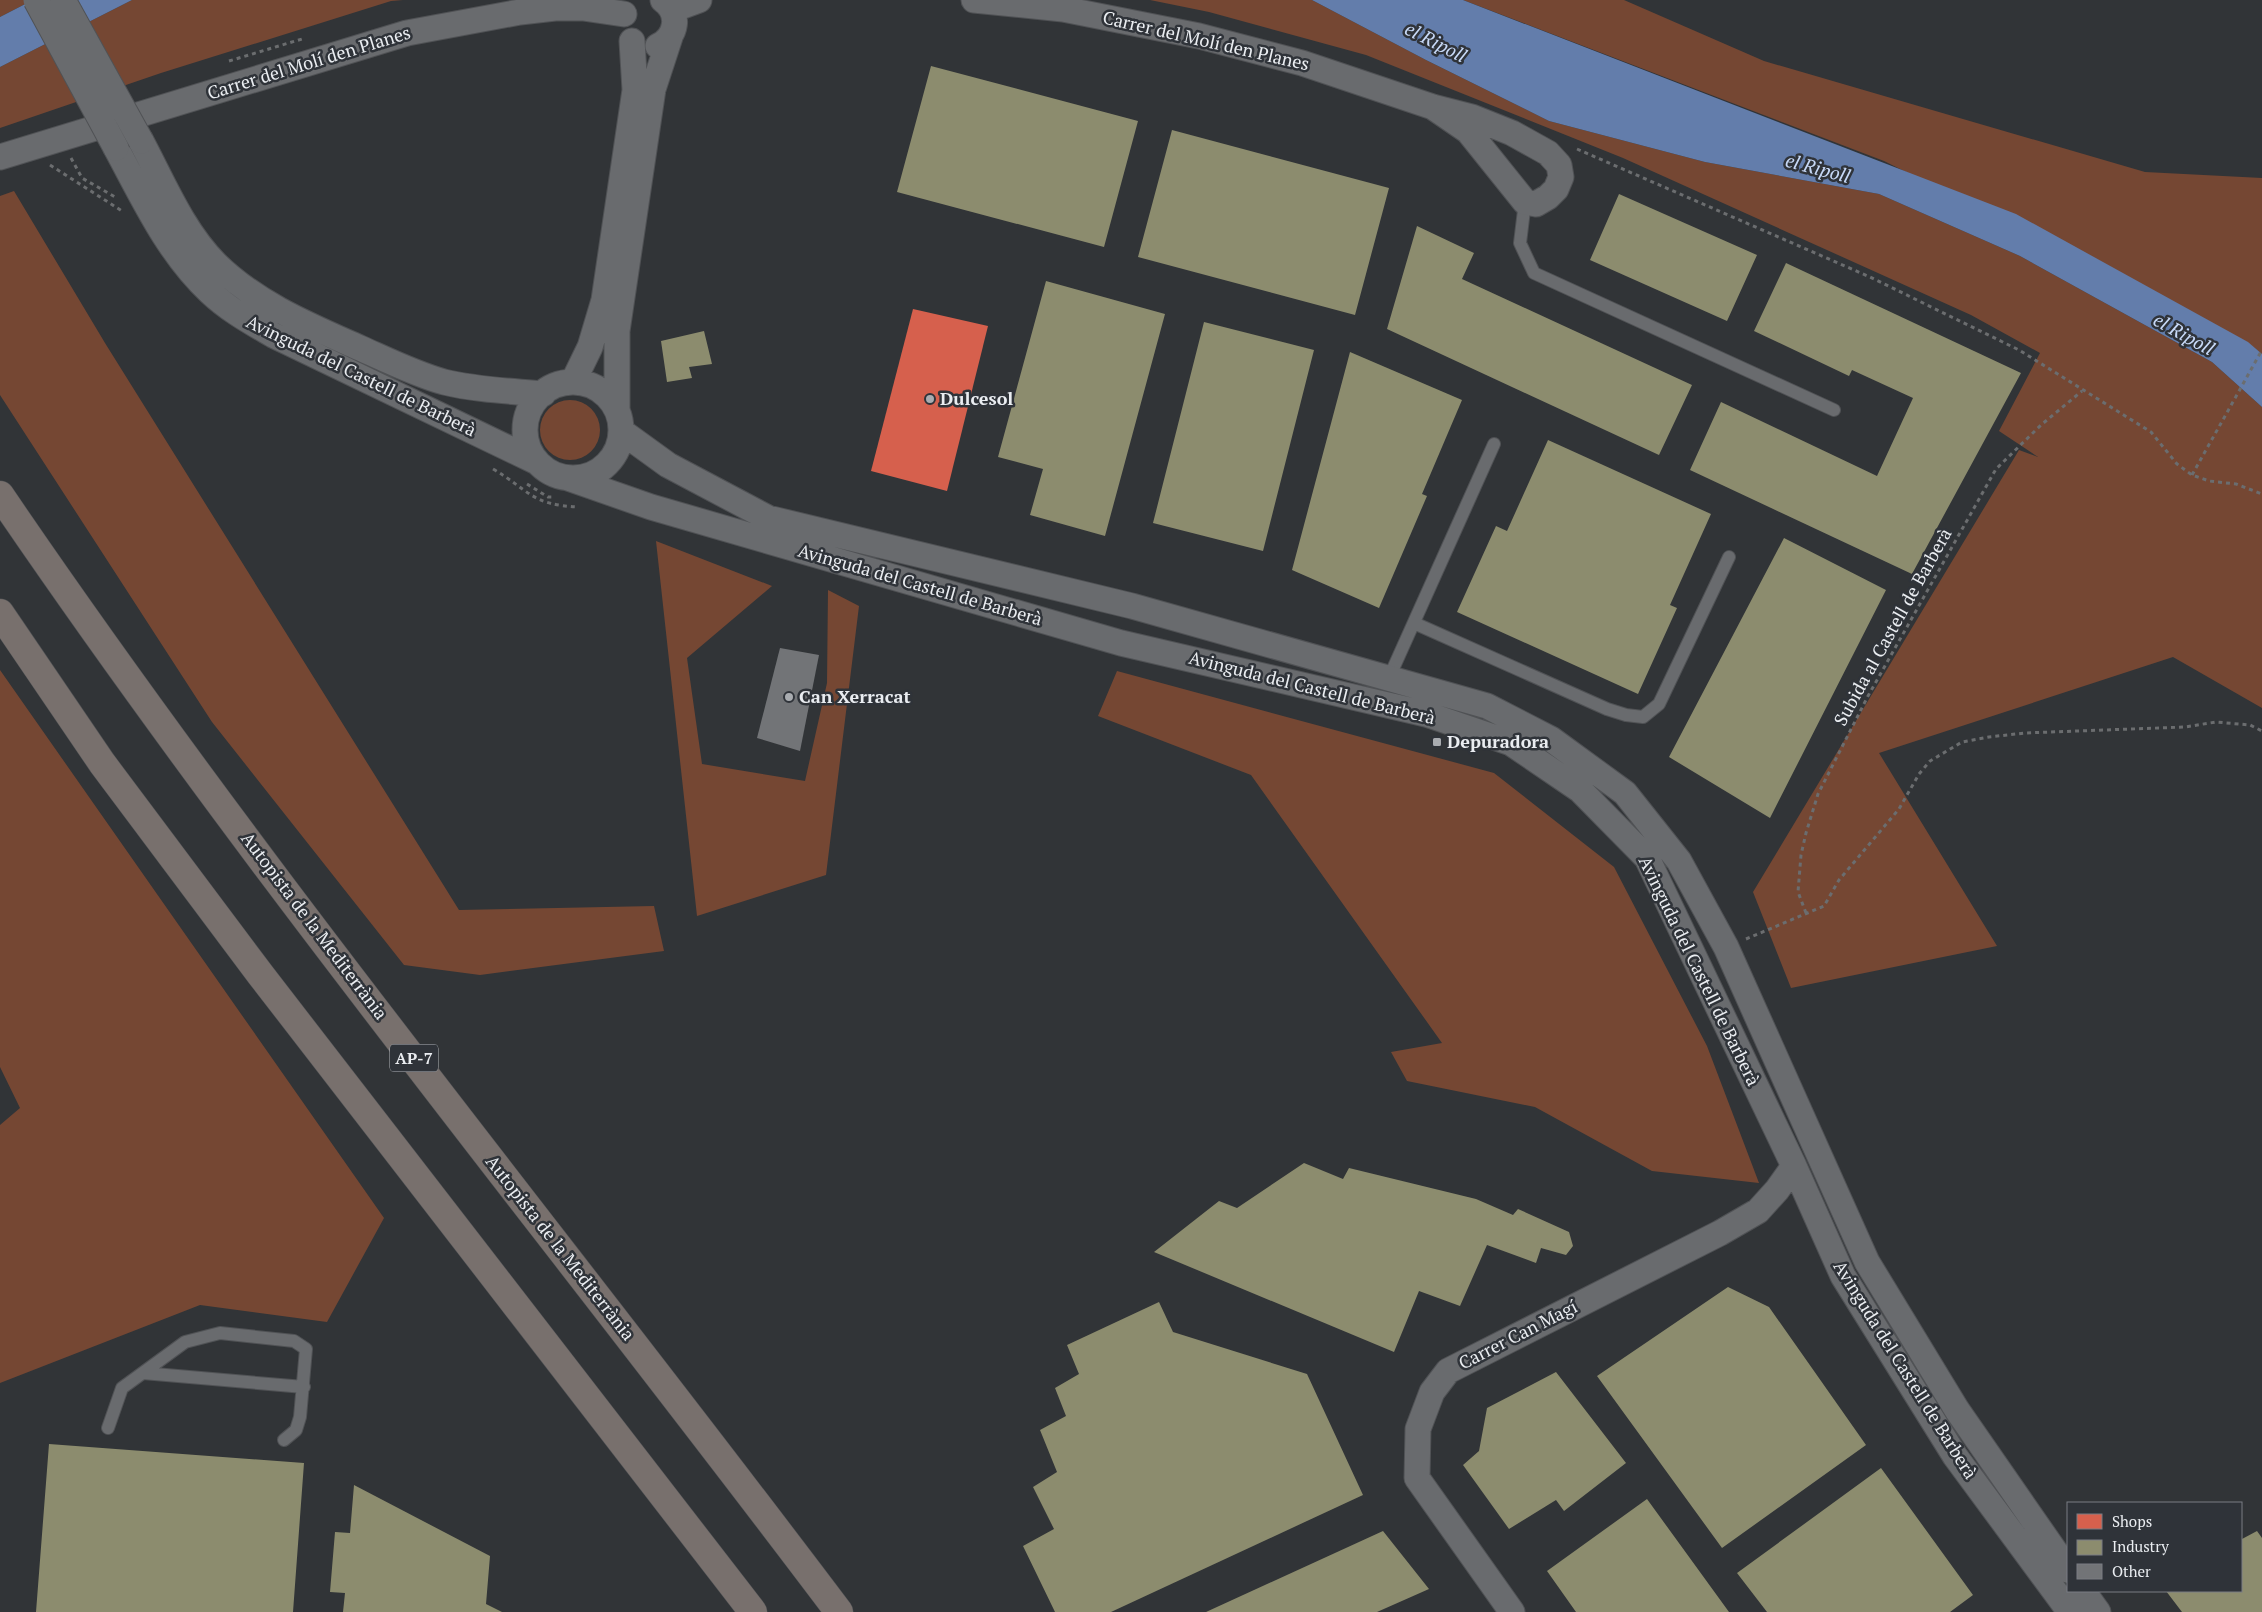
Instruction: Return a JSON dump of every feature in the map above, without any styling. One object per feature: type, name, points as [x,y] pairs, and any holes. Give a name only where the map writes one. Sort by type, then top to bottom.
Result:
[{"type":"highway","name":"Autopista de la Mediterrània","points":[[0,495],[120,664],[301,911],[656,1370],[839,1612]]},
{"type":"highway","points":[[0,613],[102,763],[260,974],[753,1612]]},
{"type":"street","name":"Avinguda del Castell de Barberà","points":[[36,0],[168,241],[209,291],[238,315],[273,335],[537,462]]},
{"type":"street","name":"Avinguda del Castell de Barberà","points":[[63,0],[194,236],[215,263],[254,296],[303,323],[444,382],[484,389],[542,394]]},
{"type":"street","points":[[619,420],[609,398],[587,384],[573,382],[552,388],[542,394],[533,405],[527,419],[526,435],[529,449],[537,462],[557,476],[584,478],[599,471],[611,461],[619,447],[619,420],[617,331],[653,89],[675,24],[667,5],[699,0]]},
{"type":"street","name":"Carrer del Molí den Planes","points":[[974,0],[1063,9],[1199,36],[1302,63],[1433,107],[1472,117],[1512,133],[1548,153],[1559,165],[1561,177],[1556,189],[1548,198],[1536,204],[1525,202],[1468,131],[1433,107]]},
{"type":"street","points":[[629,7],[624,29],[632,41],[639,46],[656,47],[670,37]]},
{"type":"street","name":"Carrer del Molí den Planes","points":[[0,157],[408,33],[520,12],[555,8],[629,7]]},
{"type":"street","points":[[573,382],[590,347],[604,300],[635,90],[632,41]]},
{"type":"street","name":"Avinguda del Castell de Barberà","points":[[619,420],[668,465],[768,518],[1132,606],[1388,680],[1486,706],[1510,716],[1551,739],[1625,793],[1679,861],[1726,947],[1867,1262],[1957,1410],[2067,1569]]},
{"type":"street","name":"Avinguda del Castell de Barberà","points":[[568,478],[651,507],[1121,642],[1426,714],[1511,743],[1580,790],[1647,858],[1794,1166],[1843,1276],[1956,1456],[2070,1612]]},
{"type":"street","name":"Carrer Can Magí","points":[[1512,1612],[1417,1478],[1418,1429],[1432,1392],[1448,1371],[1720,1233],[1758,1211],[1777,1190],[1794,1166]]},
{"type":"street","points":[[2084,1592],[2098,1612]]},
{"type":"lane","points":[[1525,202],[1520,243],[1534,273],[1834,410]]},
{"type":"lane","points":[[1388,680],[1494,444]]},
{"type":"lane","points":[[1414,623],[1607,709],[1626,716],[1643,717],[1659,704],[1729,558]]},
{"type":"lane","points":[[108,1428],[122,1388],[185,1342],[220,1333],[294,1341],[306,1349],[300,1418],[296,1430],[284,1440]]},
{"type":"lane","points":[[143,1373],[304,1387]]},
{"type":"path","points":[[1592,156],[1895,289],[2019,350],[2151,432],[2177,464],[2192,474],[2209,481],[2236,484],[2262,494]]},
{"type":"path","points":[[44,163],[68,175],[129,215]]},
{"type":"path","points":[[73,164],[82,178],[121,202]]},
{"type":"path","points":[[2192,474],[2262,350]]},
{"type":"path","name":"Subida al Castell de Barberà","points":[[1806,913],[1798,892],[1801,855],[1806,833],[1818,794],[1868,696],[1996,470],[2041,425],[2082,390]]},
{"type":"path","points":[[1726,947],[1824,906],[1839,880],[1899,809],[1919,774],[1930,761],[1962,742],[2025,733],[2185,727],[2216,722],[2250,725],[2262,731]]},
{"type":"shaded area","points":[[0,0],[33,0],[0,17]]},
{"type":"shaded area","points":[[132,0],[403,0],[391,1],[161,73],[0,128],[0,67]]},
{"type":"shaded area","points":[[1150,0],[1312,0],[1426,60],[1549,121],[1705,162],[1879,194],[2020,256],[2212,362],[2262,407],[2262,708],[2173,657],[1879,753],[1997,946],[1791,988],[1753,892],[2019,450],[2038,457],[1999,431],[2040,353],[1971,315],[1623,158],[1366,55],[1209,12]]},
{"type":"shaded area","points":[[1463,0],[1624,0],[1764,61],[2145,172],[2262,178],[2262,354],[2247,342],[1884,161]]},
{"type":"shaded area","points":[[14,191],[105,343],[459,910],[654,906],[664,951],[480,975],[404,965],[212,722],[0,395],[0,196]]},
{"type":"shaded area","points":[[570,400],[587,405],[595,413],[600,430],[595,447],[587,455],[570,460],[553,455],[545,447],[540,430],[545,413],[553,405]]},
{"type":"shaded area","points":[[656,541],[772,586],[687,658],[702,764],[805,781],[827,683],[828,590],[859,606],[826,875],[697,916]]},
{"type":"shaded area","points":[[0,670],[384,1218],[327,1322],[200,1305],[0,1383],[0,1125],[20,1108],[0,1067]]},
{"type":"shaded area","points":[[1117,671],[1494,773],[1614,867],[1707,1046],[1759,1183],[1652,1171],[1535,1107],[1407,1081],[1391,1052],[1442,1043],[1251,775],[1098,716]]},
{"type":"water","points":[[33,0],[132,0],[0,67],[0,17]]},
{"type":"water","name":"el Ripoll","points":[[1312,0],[1463,0],[2016,214],[2248,342],[2262,354],[2262,407],[2212,362],[2020,256],[1879,194],[1705,162],[1549,121],[1426,60]]},
{"type":"building: Shops","name":"Dulcesol","points":[[913,309],[988,326],[947,491],[871,471]]},
{"type":"building: Industry","points":[[931,66],[1138,121],[1104,247],[897,192]]},
{"type":"building: Industry","points":[[1172,130],[1389,188],[1355,315],[1138,257]]},
{"type":"building: Industry","points":[[1619,194],[1757,255],[1727,321],[1590,260]]},
{"type":"building: Industry","points":[[1417,226],[1474,253],[1462,279],[1692,385],[1659,455],[1387,329]]},
{"type":"building: Industry","points":[[1786,263],[2021,373],[1912,574],[1690,470],[1721,402],[1877,476],[1913,398],[1852,370],[1849,376],[1754,331]]},
{"type":"building: Industry","points":[[1046,281],[1165,314],[1105,536],[1030,515],[1043,469],[998,457]]},
{"type":"building: Industry","points":[[1204,322],[1314,350],[1263,551],[1153,523]]},
{"type":"building: Industry","points":[[704,331],[712,364],[689,367],[692,378],[667,382],[661,341]]},
{"type":"building: Industry","points":[[1350,352],[1462,400],[1422,494],[1427,496],[1379,608],[1292,570]]},
{"type":"building: Industry","points":[[1548,440],[1711,514],[1670,605],[1677,608],[1638,694],[1457,612],[1496,526],[1507,531]]},
{"type":"building: Industry","points":[[1784,538],[1886,590],[1770,818],[1669,757]]},
{"type":"building: Industry","points":[[1304,1163],[1343,1179],[1349,1168],[1476,1199],[1513,1215],[1518,1209],[1569,1232],[1573,1246],[1566,1255],[1541,1248],[1536,1263],[1487,1245],[1460,1306],[1419,1291],[1394,1352],[1154,1252],[1219,1201],[1237,1208]]},
{"type":"building: Industry","points":[[1728,1287],[1769,1307],[1866,1445],[1722,1548],[1597,1376]]},
{"type":"building: Industry","points":[[1159,1302],[1173,1332],[1307,1374],[1363,1495],[1111,1612],[1055,1612],[1023,1546],[1054,1529],[1033,1487],[1057,1472],[1040,1430],[1066,1416],[1055,1388],[1079,1374],[1067,1345]]},
{"type":"building: Industry","points":[[1556,1372],[1626,1463],[1564,1511],[1556,1500],[1509,1529],[1463,1465],[1479,1451],[1487,1408]]},
{"type":"building: Industry","points":[[49,1444],[304,1463],[293,1612],[36,1612]]},
{"type":"building: Industry","points":[[1881,1468],[1973,1595],[1950,1612],[1767,1612],[1737,1573]]},
{"type":"building: Industry","points":[[354,1485],[490,1556],[486,1604],[502,1612],[343,1612],[345,1593],[330,1592],[335,1532],[350,1533]]},
{"type":"building: Industry","points":[[1647,1499],[1729,1612],[1576,1612],[1547,1571]]},
{"type":"building: Industry","points":[[1383,1531],[1429,1589],[1377,1612],[1206,1612]]},
{"type":"building: Industry","points":[[2257,1531],[2262,1538],[2262,1612],[2182,1612],[2167,1592],[2242,1592],[2242,1539]]},
{"type":"building: Other","name":"Can Xerracat","points":[[780,648],[819,655],[800,751],[757,738]]},
{"type":"place","name":"Dulcesol","points":[[930,399]]},
{"type":"place","name":"Can Xerracat","points":[[789,697]]},
{"type":"place","name":"Depuradora","points":[[1437,742]]}]
